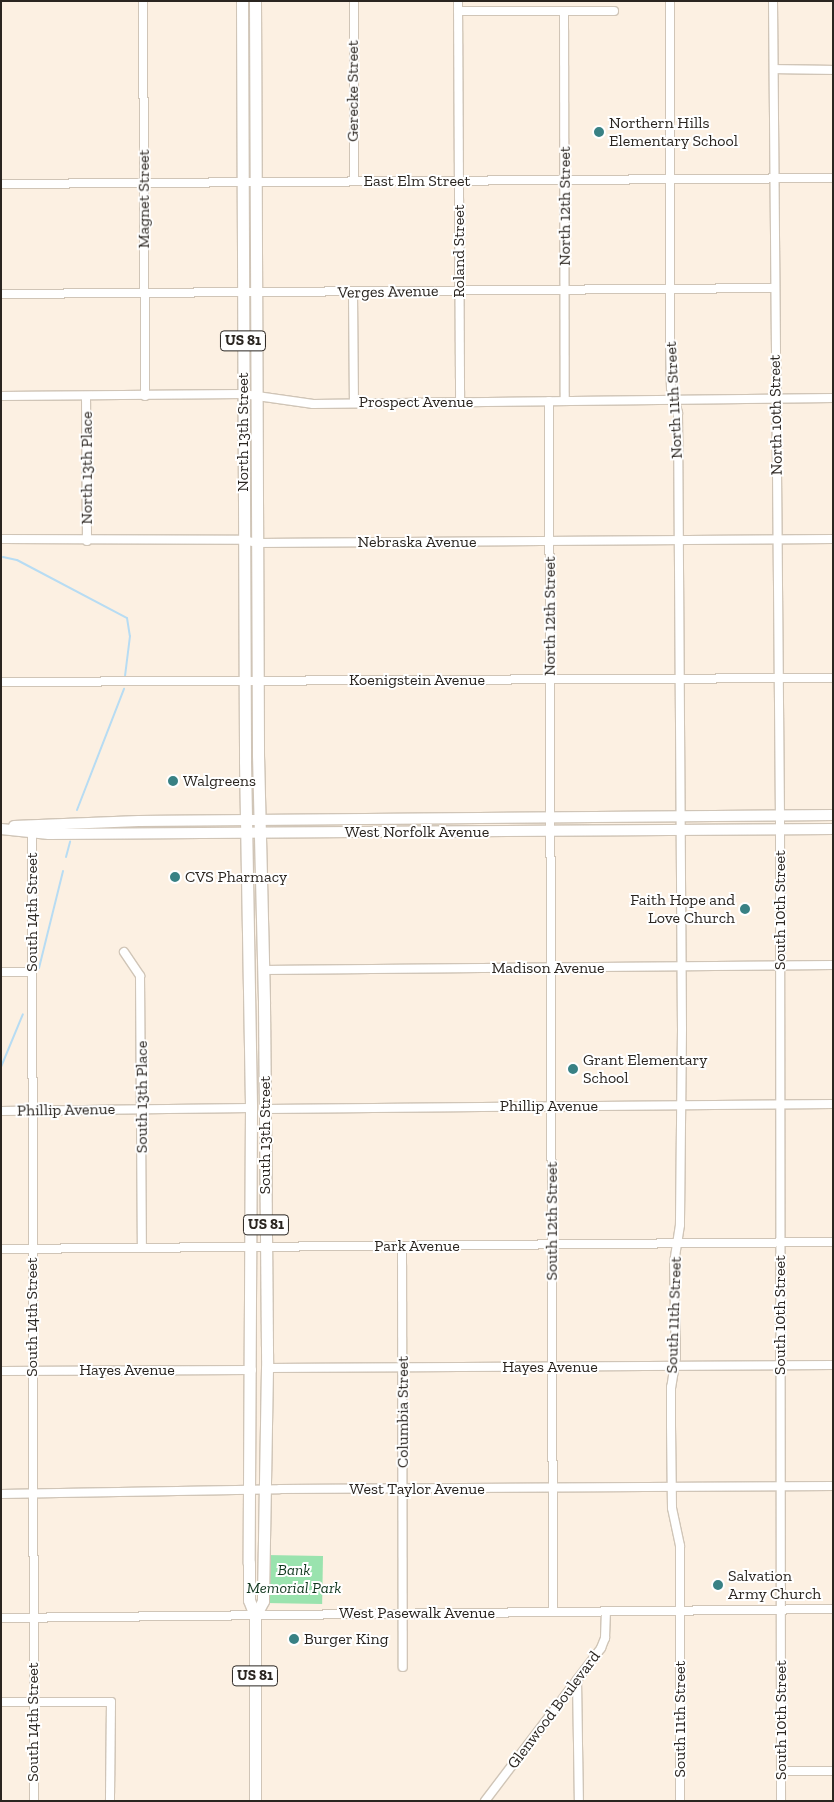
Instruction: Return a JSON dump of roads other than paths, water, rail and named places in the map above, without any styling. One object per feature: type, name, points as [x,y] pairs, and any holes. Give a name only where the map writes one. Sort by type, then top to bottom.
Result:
[{"type":"highway","name":"North 13th Street","points":[[242,1],[243,540],[246,826]]},
{"type":"highway","name":"North 13th Street","points":[[255,1],[254,183],[259,826]]},
{"type":"highway","name":"South 13th Street","points":[[246,826],[252,1108],[252,1370],[249,1600],[255,1616],[255,1801]]},
{"type":"highway","name":"South 13th Street","points":[[255,1616],[263,1601],[267,1368],[266,1109],[259,826]]},
{"type":"main road","name":"West Norfolk Avenue","points":[[259,826],[550,818],[833,815]]},
{"type":"main road","name":"West Norfolk Avenue","points":[[1,828],[48,822],[551,830],[833,829]]},
{"type":"main road","name":"West Norfolk Avenue","points":[[1,828],[32,833],[246,826]]},
{"type":"street","name":"Magnet Street","points":[[143,1],[145,396]]},
{"type":"street","name":"Gerecke Street","points":[[354,1],[354,181]]},
{"type":"street","name":"Roland Street","points":[[458,1],[460,402]]},
{"type":"street","name":"North 11th Street","points":[[670,1],[671,388],[675,400],[681,829]]},
{"type":"street","name":"North 10th Street","points":[[773,1],[777,678],[780,830]]},
{"type":"street","points":[[458,11],[614,11]]},
{"type":"street","name":"North 12th Street","points":[[564,11],[565,401]]},
{"type":"street","points":[[774,69],[833,70]]},
{"type":"street","name":"East Elm Street","points":[[1,184],[833,178]]},
{"type":"street","name":"Verges Avenue","points":[[1,294],[256,294],[775,288]]},
{"type":"street","points":[[353,293],[354,403]]},
{"type":"street","name":"Prospect Avenue","points":[[1,396],[243,394],[257,395],[291,403],[833,398]]},
{"type":"street","name":"North 13th Place","points":[[86,396],[87,540]]},
{"type":"street","name":"North 12th Street","points":[[549,401],[551,830]]},
{"type":"street","name":"Nebraska Avenue","points":[[1,539],[243,540],[257,543],[833,540]]},
{"type":"street","name":"Koenigstein Avenue","points":[[1,682],[833,678]]},
{"type":"street","name":"South 11th Street","points":[[680,1801],[680,1546],[672,1487],[671,1388],[675,1366],[674,1264],[678,1243],[681,1105],[681,829]]},
{"type":"street","name":"South 12th Street","points":[[551,830],[553,1612]]},
{"type":"street","name":"South 10th Street","points":[[780,830],[781,1801]]},
{"type":"street","name":"South 14th Street","points":[[32,833],[34,1801]]},
{"type":"street","name":"South 13th Place","points":[[124,952],[140,976],[142,1247]]},
{"type":"street","name":"Madison Avenue","points":[[263,970],[833,966]]},
{"type":"street","points":[[1,972],[32,972]]},
{"type":"street","name":"Phillip Avenue","points":[[266,1109],[833,1104]]},
{"type":"street","name":"Phillip Avenue","points":[[1,1111],[252,1108]]},
{"type":"street","name":"Park Avenue","points":[[1,1249],[833,1242]]},
{"type":"street","name":"Columbia Street","points":[[402,1246],[403,1667]]},
{"type":"street","name":"Hayes Avenue","points":[[267,1368],[833,1365]]},
{"type":"street","name":"Hayes Avenue","points":[[1,1371],[252,1370]]},
{"type":"street","name":"West Taylor Avenue","points":[[1,1494],[833,1486]]},
{"type":"street","name":"West Pasewalk Avenue","points":[[1,1618],[255,1616],[404,1612],[833,1609]]},
{"type":"street","name":"Glenwood Boulevard","points":[[485,1801],[578,1680],[605,1638],[606,1612]]},
{"type":"street","points":[[578,1680],[579,1801]]},
{"type":"street","points":[[1,1702],[111,1702],[110,1801]]},
{"type":"street","points":[[781,1771],[833,1771]]},
{"type":"waterway","points":[[3,557],[17,560],[127,618],[130,636],[125,676]]},
{"type":"waterway","points":[[77,810],[124,689]]},
{"type":"waterway","points":[[66,857],[70,842]]},
{"type":"waterway","points":[[39,968],[63,871]]},
{"type":"waterway","points":[[1,1067],[23,1014]]},
{"type":"place","name":"Northern Hills Elementary School","points":[[599,132]]},
{"type":"place","name":"Walgreens","points":[[173,781]]},
{"type":"place","name":"CVS Pharmacy","points":[[175,877]]},
{"type":"place","name":"Faith Hope and Love Church","points":[[745,909]]},
{"type":"place","name":"Grant Elementary School","points":[[573,1069]]},
{"type":"place","name":"Salvation Army Church","points":[[718,1585]]},
{"type":"place","name":"Burger King","points":[[294,1639]]},
{"type":"park label","name":"Bank Memorial Park","points":[[294,1579]]}]
